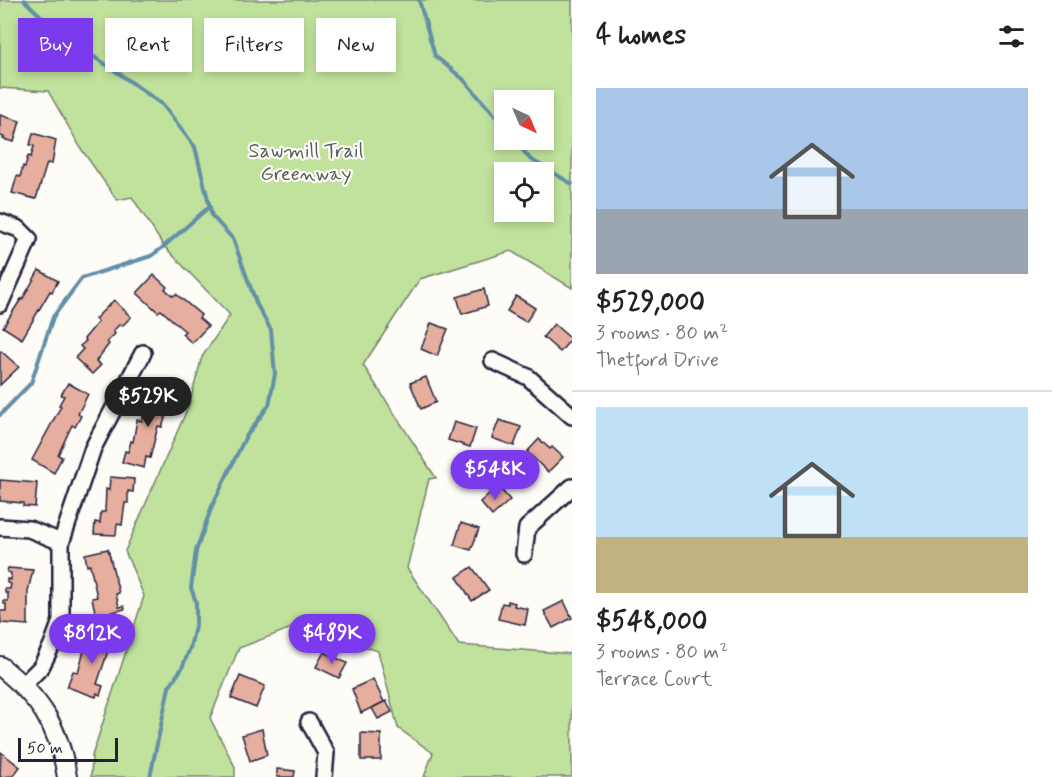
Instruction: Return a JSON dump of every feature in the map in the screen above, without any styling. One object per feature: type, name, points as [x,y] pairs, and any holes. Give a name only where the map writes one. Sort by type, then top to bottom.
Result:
[{"type":"street","points":[[0,222],[19,229],[29,240],[0,304]]},
{"type":"street","points":[[23,685],[41,667],[61,621],[61,542],[93,448],[143,353]]},
{"type":"street","points":[[493,361],[528,377],[572,416]]},
{"type":"street","points":[[524,554],[527,528],[572,487]]},
{"type":"street","points":[[0,527],[29,530],[61,542]]},
{"type":"street","points":[[0,666],[23,685],[53,726],[64,756],[67,777]]},
{"type":"street","points":[[309,722],[326,753],[324,777]]},
{"type":"green space","name":"Sawmill Trail Greenway","points":[[0,0],[572,0],[572,288],[511,251],[420,279],[363,365],[436,478],[429,479],[407,568],[459,645],[572,654],[572,777],[424,777],[433,753],[398,728],[378,651],[302,624],[239,648],[210,718],[235,767],[235,777],[91,777],[92,756],[144,596],[125,551],[189,405],[202,357],[230,315],[163,245],[132,197],[117,200],[82,150],[48,91],[0,88]]},
{"type":"building","points":[[0,115],[20,121],[14,142],[0,136]]},
{"type":"building","points":[[33,133],[56,140],[52,164],[47,163],[36,199],[12,193],[17,176],[20,177],[28,156],[31,157],[34,146],[30,145]]},
{"type":"building","points":[[39,270],[58,281],[22,339],[3,327]]},
{"type":"building","points":[[154,275],[173,296],[176,294],[201,315],[199,318],[208,326],[192,343],[182,334],[185,331],[161,310],[158,312],[137,293]]},
{"type":"building","points":[[484,289],[488,306],[462,314],[457,297]]},
{"type":"building","points":[[516,296],[535,308],[526,322],[507,311]]},
{"type":"building","points":[[114,300],[131,317],[113,331],[115,334],[107,342],[109,344],[96,361],[101,365],[92,374],[75,358],[83,349],[80,346],[86,341],[84,339],[98,322],[95,319]]},
{"type":"building","points":[[431,323],[448,329],[437,356],[421,349]]},
{"type":"building","points":[[554,324],[571,339],[560,352],[543,337]]},
{"type":"building","points":[[0,352],[19,367],[0,385]]},
{"type":"building","points":[[426,377],[436,402],[421,409],[410,383]]},
{"type":"building","points":[[68,383],[88,394],[78,414],[81,416],[75,427],[72,425],[58,455],[62,457],[54,473],[32,460],[61,406],[59,405],[64,396],[61,395]]},
{"type":"building","points":[[150,387],[172,393],[162,427],[158,426],[150,458],[146,457],[144,468],[122,462],[125,451],[128,452],[131,441],[133,442],[137,420],[142,421]]},
{"type":"building","points":[[499,420],[521,427],[514,446],[492,438]]},
{"type":"building","points":[[454,422],[476,429],[470,447],[448,440]]},
{"type":"building","points":[[539,439],[563,457],[548,472],[527,452]]},
{"type":"building","points":[[110,477],[134,479],[133,492],[128,491],[128,503],[125,503],[122,525],[117,524],[116,535],[94,534],[95,522],[100,523],[101,512],[105,512],[106,489],[109,490]]},
{"type":"building","points":[[0,480],[37,483],[35,507],[23,506],[23,503],[0,501]]},
{"type":"building","points":[[498,486],[510,500],[492,516],[480,502]]},
{"type":"building","points":[[461,523],[479,529],[471,550],[454,545]]},
{"type":"building","points":[[108,549],[119,593],[116,594],[119,607],[124,606],[125,609],[96,616],[92,598],[97,597],[90,565],[87,566],[85,554]]},
{"type":"building","points":[[472,567],[489,590],[472,601],[457,577]]},
{"type":"building","points":[[8,568],[33,570],[28,591],[28,625],[1,623],[0,611],[6,611],[4,601],[8,601],[8,593],[5,593],[5,589],[10,589],[11,584],[7,583],[7,579],[11,580],[11,573],[7,572]]},
{"type":"building","points":[[508,601],[515,603],[514,606],[528,609],[525,625],[498,619],[502,603],[508,604]]},
{"type":"building","points":[[564,601],[572,618],[553,628],[544,611]]},
{"type":"building","points":[[93,630],[113,636],[97,684],[103,686],[100,695],[97,693],[96,697],[67,687],[73,671],[78,672],[87,640],[90,641]]},
{"type":"building","points":[[324,652],[347,663],[339,678],[316,667]]},
{"type":"building","points":[[240,676],[265,686],[256,708],[231,698]]},
{"type":"building","points":[[373,679],[384,702],[361,713],[352,689]]},
{"type":"building","points":[[386,701],[392,712],[378,719],[372,708]]},
{"type":"building","points":[[262,729],[267,755],[250,761],[242,735]]},
{"type":"building","points":[[361,733],[381,734],[381,760],[361,760]]},
{"type":"building","points":[[1,752],[20,767],[13,776],[0,777]]},
{"type":"building","points":[[277,769],[295,771],[294,777],[277,777]]},
{"type":"waterway","points":[[24,0],[65,39],[110,67],[163,105],[195,147],[212,216],[233,239],[257,305],[271,330],[275,374],[269,405],[245,438],[212,506],[196,551],[191,588],[196,602],[196,622],[190,648],[182,668],[169,687],[150,777]]},
{"type":"waterway","points":[[419,0],[435,56],[463,79],[494,115]]},
{"type":"waterway","points":[[523,150],[530,159],[572,184]]},
{"type":"waterway","points":[[0,415],[31,383],[53,317],[82,278],[151,256],[210,206]]}]
